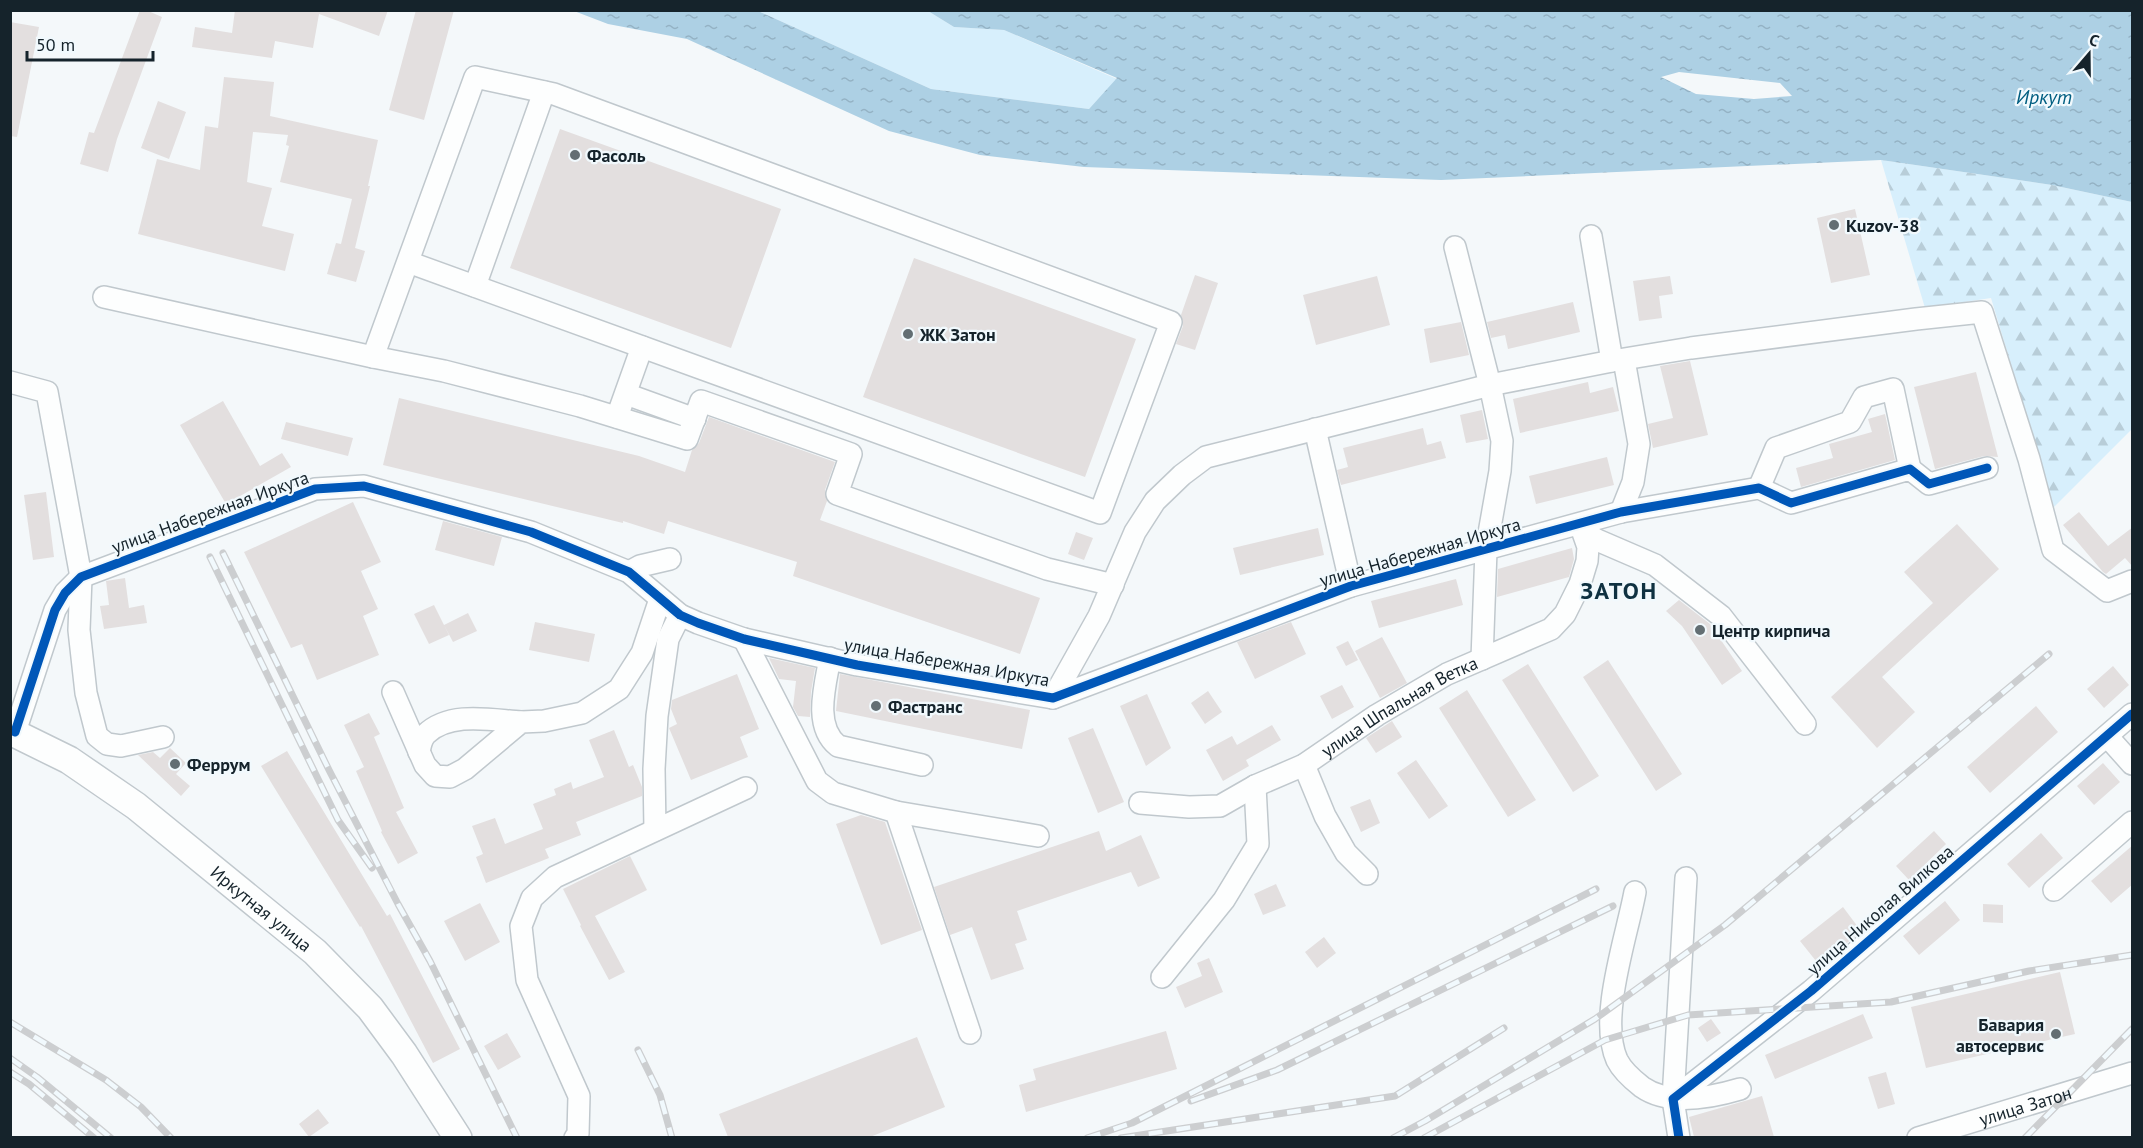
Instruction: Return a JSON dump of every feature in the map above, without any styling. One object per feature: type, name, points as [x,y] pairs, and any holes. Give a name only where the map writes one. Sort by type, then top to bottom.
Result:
[{"type":"main road","name":"Иркутная улица","points":[[13,731],[69,760],[136,806],[315,952],[370,1008],[404,1054],[458,1137]]},
{"type":"street","points":[[373,357],[475,77],[544,92],[1171,322],[1100,513],[408,262]]},
{"type":"street","points":[[475,286],[544,92]]},
{"type":"street","points":[[1591,236],[1639,444],[1633,482],[1621,512]]},
{"type":"street","points":[[1455,247],[1502,441],[1500,471],[1485,550],[1482,659]]},
{"type":"street","points":[[104,297],[444,371],[617,417],[687,439],[712,372]]},
{"type":"street","points":[[1053,698],[1099,616],[1135,532],[1155,501],[1182,475],[1206,457],[1490,385],[1618,360],[1691,348],[1916,319],[1982,312],[2029,459],[2053,550],[2107,591],[2133,581]]},
{"type":"street","points":[[617,417],[642,347]]},
{"type":"street","points":[[10,382],[47,392],[81,577],[79,630],[86,693],[97,736],[107,744],[121,746],[163,737]]},
{"type":"street","points":[[1910,469],[1791,503],[1759,488],[1776,448],[1850,422],[1864,397],[1893,389],[1910,469],[1929,484],[1988,468]]},
{"type":"street","points":[[626,394],[698,410],[851,454],[837,494],[1047,569],[1113,585]]},
{"type":"street","points":[[1315,429],[1352,586]]},
{"type":"street","name":"улица Набережная Иркута","points":[[13,731],[56,610],[65,593],[81,577],[315,489],[364,486],[531,532],[629,572],[680,615],[744,639],[830,658],[1053,698],[1352,586],[1485,550],[1582,528],[1621,512],[1759,488]]},
{"type":"street","points":[[1582,528],[1597,540],[1655,565],[1721,616],[1805,724]]},
{"type":"street","name":"улица Шпальная Ветка","points":[[1140,803],[1189,807],[1220,806],[1255,786],[1305,765],[1377,715],[1448,674],[1551,628],[1565,614],[1580,584],[1587,561],[1588,547],[1582,528]]},
{"type":"street","points":[[629,572],[640,566],[670,559]]},
{"type":"street","points":[[419,752],[424,736],[440,724],[464,719],[544,721],[582,713],[619,690],[642,653],[660,599]]},
{"type":"street","points":[[655,830],[654,770],[657,716],[668,639],[680,615]]},
{"type":"street","points":[[744,639],[818,782],[824,788],[854,801],[896,812],[1038,836]]},
{"type":"street","points":[[830,658],[823,702],[823,721],[830,739],[838,746],[922,765]]},
{"type":"street","points":[[393,692],[424,765],[435,776],[450,777],[465,769],[521,722]]},
{"type":"street","name":"улица Николая Вилкова","points":[[1673,1099],[1811,991],[2133,714]]},
{"type":"street","points":[[2107,736],[2133,764]]},
{"type":"street","points":[[1305,765],[1325,816],[1346,853],[1367,874]]},
{"type":"street","points":[[1162,977],[1224,900],[1258,844],[1255,786]]},
{"type":"street","points":[[575,1137],[578,1134],[579,1096],[527,980],[521,926],[532,898],[555,877],[746,788]]},
{"type":"street","points":[[896,812],[970,1032]]},
{"type":"street","points":[[2054,890],[2133,822]]},
{"type":"street","points":[[1679,1137],[1673,1099],[1686,878]]},
{"type":"street","points":[[1635,892],[1614,985],[1612,1038],[1618,1060],[1633,1081],[1651,1094],[1673,1099],[1740,1089]]},
{"type":"street","name":"улица Затон","points":[[1918,1137],[2133,1073]]},
{"type":"green space","points":[[758,11],[928,11],[954,27],[1004,30],[1117,79],[1089,109],[931,89]]},
{"type":"green space","points":[[1881,160],[2052,185],[2132,202],[2132,429],[2054,507],[1991,298],[1925,308]]},
{"type":"water","name":"Иркут","points":[[574,11],[758,11],[931,89],[1089,109],[1117,78],[1004,30],[954,27],[928,11],[2132,11],[2132,202],[2052,185],[1881,160],[1441,180],[1084,167],[980,155],[889,131],[687,39],[608,24]],"holes":[[[1679,72],[1780,83],[1792,96],[1754,99],[1696,94],[1661,77]]]},
{"type":"building","points":[[140,10],[146,10],[162,17],[117,139],[108,172],[80,164],[89,132],[94,133]]},
{"type":"building","points":[[235,10],[388,10],[379,36],[319,14],[313,48],[275,41],[272,58],[192,47],[195,27],[232,33]]},
{"type":"building","points":[[416,10],[454,10],[424,120],[389,110]]},
{"type":"building","points":[[10,22],[39,27],[17,137],[10,136]]},
{"type":"building","points":[[224,77],[274,82],[270,116],[378,140],[355,248],[365,251],[356,282],[327,274],[336,243],[341,244],[352,199],[280,182],[289,146],[286,145],[288,135],[253,132],[247,182],[272,188],[262,226],[294,234],[285,271],[138,234],[157,159],[200,170],[205,126],[218,128]]},
{"type":"building","points":[[158,101],[186,112],[169,159],[141,148]]},
{"type":"building","points":[[560,129],[781,209],[731,348],[510,268]]},
{"type":"building","points":[[1855,209],[1870,275],[1831,283],[1817,218]]},
{"type":"building","points":[[914,258],[1136,339],[1085,477],[863,397]]},
{"type":"building","points":[[1195,275],[1218,283],[1195,350],[1176,344],[1183,326],[1181,315]]},
{"type":"building","points":[[1377,276],[1390,325],[1316,345],[1303,295]]},
{"type":"building","points":[[1670,276],[1673,294],[1659,296],[1662,318],[1639,321],[1633,281]]},
{"type":"building","points":[[1573,302],[1580,332],[1508,349],[1505,335],[1491,338],[1487,322]]},
{"type":"building","points":[[1461,322],[1469,355],[1430,363],[1424,329]]},
{"type":"building","points":[[1690,361],[1708,435],[1653,448],[1648,424],[1673,418],[1660,366]]},
{"type":"building","points":[[1976,372],[1998,457],[1984,456],[1935,469],[1914,387]]},
{"type":"building","points":[[1588,382],[1590,393],[1613,387],[1619,411],[1520,433],[1513,399]]},
{"type":"building","points":[[399,398],[639,456],[685,472],[692,450],[699,443],[709,417],[835,462],[825,490],[827,501],[820,520],[1040,598],[1020,654],[793,576],[797,562],[668,521],[664,534],[623,521],[623,523],[383,465]]},
{"type":"building","points":[[223,401],[260,466],[282,453],[291,467],[226,504],[180,425]]},
{"type":"building","points":[[1482,410],[1488,439],[1466,443],[1460,415]]},
{"type":"building","points":[[1885,414],[1895,460],[1801,487],[1796,468],[1833,458],[1829,444],[1872,432],[1868,419]]},
{"type":"building","points":[[286,422],[353,438],[348,456],[281,439]]},
{"type":"building","points":[[1423,428],[1427,445],[1441,441],[1446,458],[1341,485],[1337,470],[1348,467],[1343,448]]},
{"type":"building","points":[[1607,457],[1614,485],[1536,504],[1529,476]]},
{"type":"building","points":[[46,492],[54,557],[33,560],[24,495]]},
{"type":"building","points":[[353,502],[381,562],[361,571],[378,609],[363,616],[379,655],[317,680],[302,644],[291,648],[244,552]]},
{"type":"building","points":[[2079,512],[2108,546],[2133,527],[2133,567],[2125,558],[2106,574],[2103,572],[2063,525]]},
{"type":"building","points":[[443,521],[502,537],[494,566],[435,550]]},
{"type":"building","points":[[1957,524],[1999,569],[1882,677],[1915,712],[1877,748],[1831,697],[1933,603],[1904,572]]},
{"type":"building","points":[[1318,528],[1324,555],[1240,575],[1233,548]]},
{"type":"building","points":[[1076,532],[1093,538],[1084,560],[1068,554]]},
{"type":"building","points":[[1572,548],[1574,559],[1569,577],[1497,597],[1498,569]]},
{"type":"building","points":[[125,578],[129,608],[144,605],[147,623],[104,629],[100,606],[109,605],[106,581]]},
{"type":"building","points":[[1456,579],[1463,605],[1379,628],[1371,601]]},
{"type":"building","points":[[1679,600],[1710,624],[1742,671],[1722,685],[1682,626],[1666,611]]},
{"type":"building","points":[[434,605],[449,635],[429,644],[414,614]]},
{"type":"building","points":[[468,613],[477,631],[453,642],[444,625]]},
{"type":"building","points":[[535,622],[595,634],[589,662],[529,650]]},
{"type":"building","points":[[1291,622],[1306,654],[1255,679],[1237,642]]},
{"type":"building","points":[[1382,637],[1407,683],[1380,698],[1355,651]]},
{"type":"building","points":[[1348,641],[1358,660],[1346,666],[1336,647]]},
{"type":"building","points":[[769,658],[815,668],[810,717],[798,716],[793,707],[796,681],[779,679]]},
{"type":"building","points":[[1608,660],[1682,774],[1656,791],[1583,677]]},
{"type":"building","points":[[1528,664],[1599,776],[1573,792],[1502,680]]},
{"type":"building","points":[[2113,666],[2129,685],[2104,708],[2087,689]]},
{"type":"building","points":[[737,674],[759,729],[740,737],[748,757],[691,780],[669,728],[677,724],[671,709],[672,700]]},
{"type":"building","points":[[840,674],[1030,710],[1022,749],[836,711]]},
{"type":"building","points":[[1342,685],[1354,707],[1332,719],[1320,696]]},
{"type":"building","points":[[1467,690],[1536,800],[1508,817],[1439,708]]},
{"type":"building","points":[[1208,691],[1222,712],[1205,724],[1191,703]]},
{"type":"building","points":[[1147,694],[1171,748],[1146,766],[1120,706]]},
{"type":"building","points":[[2036,706],[2058,732],[1990,793],[1967,767]]},
{"type":"building","points":[[369,713],[380,734],[374,737],[404,808],[396,812],[418,853],[398,864],[381,832],[356,771],[364,767],[344,725]]},
{"type":"building","points":[[1392,721],[1402,737],[1376,753],[1366,738]]},
{"type":"building","points":[[1272,725],[1281,740],[1246,760],[1249,766],[1223,781],[1206,750],[1232,736],[1237,745]]},
{"type":"building","points":[[1093,728],[1124,802],[1098,813],[1068,738]]},
{"type":"building","points":[[614,730],[629,767],[633,765],[642,787],[642,796],[576,822],[581,835],[545,849],[549,858],[486,883],[476,857],[483,854],[472,826],[495,818],[505,844],[543,829],[533,804],[556,795],[554,789],[571,782],[573,789],[604,777],[589,740]]},
{"type":"building","points":[[170,748],[186,763],[176,774],[190,786],[181,796],[138,755],[153,752],[160,758]]},
{"type":"building","points":[[287,751],[387,916],[390,914],[460,1049],[433,1063],[361,926],[261,766]]},
{"type":"building","points":[[1416,760],[1448,806],[1429,819],[1397,773]]},
{"type":"building","points":[[2103,763],[2120,782],[2094,805],[2077,786]]},
{"type":"building","points":[[1370,799],[1380,823],[1361,832],[1350,807]]},
{"type":"building","points":[[861,815],[885,822],[922,930],[881,945],[836,824]]},
{"type":"building","points":[[1099,831],[1106,851],[1141,835],[1160,878],[1138,887],[1131,872],[1017,911],[1027,940],[1015,944],[1024,969],[991,980],[972,927],[950,935],[934,887]]},
{"type":"building","points":[[1934,831],[1946,844],[1909,880],[1896,866]]},
{"type":"building","points":[[2041,833],[2063,858],[2029,888],[2007,864]]},
{"type":"building","points":[[2133,845],[2133,884],[2111,903],[2091,881]]},
{"type":"building","points":[[630,856],[647,890],[595,916],[625,972],[609,980],[563,889]]},
{"type":"building","points":[[1276,884],[1286,906],[1263,915],[1254,894]]},
{"type":"building","points":[[1945,901],[1960,920],[1919,955],[1903,936]]},
{"type":"building","points":[[480,903],[500,942],[465,961],[444,921]]},
{"type":"building","points":[[1983,904],[2003,905],[2003,923],[1983,922]]},
{"type":"building","points":[[1843,907],[1861,931],[1820,966],[1800,941]]},
{"type":"building","points":[[1324,937],[1336,953],[1317,968],[1305,952]]},
{"type":"building","points":[[1209,958],[1223,992],[1185,1008],[1176,987],[1202,976],[1197,963]]},
{"type":"building","points":[[2060,972],[2075,1034],[1926,1068],[1911,1007]]},
{"type":"building","points":[[1863,1014],[1873,1038],[1775,1079],[1765,1055]]},
{"type":"building","points":[[1711,1019],[1721,1033],[1707,1042],[1698,1028]]},
{"type":"building","points":[[1166,1031],[1177,1069],[1026,1112],[1019,1085],[1036,1080],[1033,1069]]},
{"type":"building","points":[[507,1033],[521,1057],[498,1070],[484,1046]]},
{"type":"building","points":[[917,1037],[945,1107],[870,1137],[728,1137],[719,1114]]},
{"type":"building","points":[[1886,1072],[1895,1104],[1878,1109],[1868,1077]]},
{"type":"building","points":[[1762,1096],[1774,1137],[1694,1137],[1689,1117]]},
{"type":"building","points":[[318,1109],[329,1123],[309,1137],[299,1124]]},
{"type":"railway","points":[[223,553],[329,770],[430,961],[517,1138]]},
{"type":"railway","points":[[210,557],[338,820],[372,868]]},
{"type":"railway","points":[[1393,1138],[1595,1019],[1725,925],[2049,654]]},
{"type":"railway","points":[[1087,1138],[1132,1123],[1596,889]]},
{"type":"railway","points":[[1191,1101],[1277,1070],[1613,906]]},
{"type":"railway","points":[[1424,1138],[1605,1040],[1688,1015],[1891,1002],[2029,971],[2132,955]]},
{"type":"railway","points":[[10,1022],[106,1080],[141,1107],[171,1138]]},
{"type":"railway","points":[[1121,1138],[1395,1096],[1504,1028]]},
{"type":"railway","points":[[2025,1138],[2132,1029]]},
{"type":"railway","points":[[638,1050],[660,1095],[672,1138]]},
{"type":"railway","points":[[10,1058],[37,1077],[111,1138]]},
{"type":"railway","points":[[10,1072],[29,1084],[94,1138]]},
{"type":"cycle path","points":[[15,732],[55,610],[65,593],[81,577],[315,489],[364,486],[531,532],[629,572],[680,615],[744,639],[857,665],[1053,698],[1351,586],[1621,512],[1759,488],[1791,503],[1910,469],[1929,484],[1987,468]]},
{"type":"cycle path","points":[[1679,1138],[1673,1099],[1811,991],[2132,714]]},
{"type":"place","name":"Фасоль","points":[[575,155]]},
{"type":"place","name":"Kuzov-38","points":[[1834,225]]},
{"type":"place","name":"ЖК Затон","points":[[908,334]]},
{"type":"place","name":"Центр кирпича","points":[[1700,630]]},
{"type":"place","name":"Фастранс","points":[[876,706]]},
{"type":"place","name":"Феррум","points":[[175,764]]},
{"type":"place","name":"Бавария автосервис","points":[[2056,1034]]},
{"type":"district","name":"ЗАТОН","points":[[1619,590]]}]
